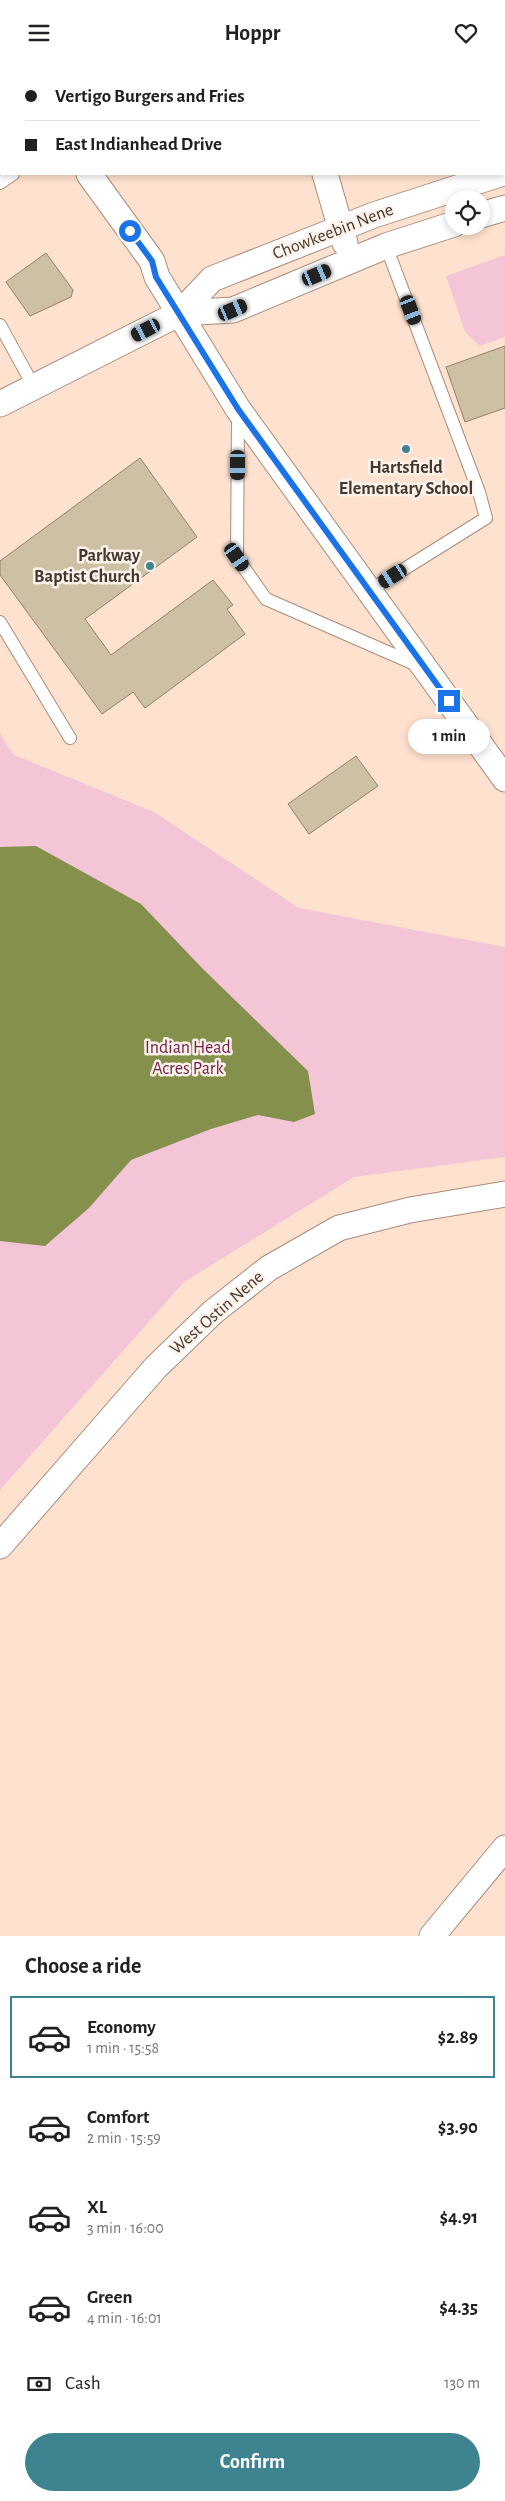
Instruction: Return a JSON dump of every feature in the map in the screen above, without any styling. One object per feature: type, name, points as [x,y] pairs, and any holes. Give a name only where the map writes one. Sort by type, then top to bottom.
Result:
[{"type":"street","points":[[90,175],[152,261],[156,277],[238,409],[505,779]]},
{"type":"street","points":[[325,175],[351,261]]},
{"type":"street","name":"Chowkeebin Nene","points":[[0,404],[180,313],[212,279],[374,215],[497,175]]},
{"type":"street","points":[[490,212],[505,208]]},
{"type":"street","points":[[374,215],[386,246]]},
{"type":"street","name":"Chowkeebin Nene","points":[[180,313],[233,310],[386,246],[445,227]]},
{"type":"street","name":"West Ostin Nene","points":[[0,1546],[156,1367],[213,1312],[269,1268],[339,1228],[410,1209],[505,1195]]},
{"type":"street","points":[[432,1936],[505,1848]]},
{"type":"lane","points":[[0,183],[12,175]]},
{"type":"lane","points":[[369,591],[486,518],[480,492],[386,246]]},
{"type":"lane","points":[[0,325],[34,387]]},
{"type":"lane","points":[[238,409],[237,557],[266,599],[426,669]]},
{"type":"lane","points":[[0,622],[70,738]]},
{"type":"green space","points":[[505,255],[505,337],[480,346],[465,332],[446,276]]},
{"type":"green space","name":"Indian Head Acres Park","points":[[0,734],[14,755],[154,812],[299,908],[505,947],[505,1157],[354,1177],[184,1282],[0,1490]]},
{"type":"shaded area","points":[[36,846],[141,904],[202,968],[308,1071],[315,1114],[294,1122],[258,1115],[211,1129],[131,1160],[89,1208],[45,1246],[0,1241],[0,847]]},
{"type":"building","points":[[46,253],[73,290],[71,297],[30,316],[6,282]]},
{"type":"building","points":[[505,346],[505,408],[465,422],[446,367]]},
{"type":"building","points":[[140,458],[197,537],[85,619],[111,655],[213,580],[233,605],[227,609],[245,634],[145,708],[133,692],[102,714],[0,575],[0,561]]},
{"type":"building","points":[[356,756],[378,786],[309,834],[288,804]]},
{"type":"place","name":"Hartsfield Elementary School","points":[[406,449]]},
{"type":"place","name":"Parkway Baptist Church","points":[[150,566]]},
{"type":"route","points":[[130,231],[152,261],[156,277],[238,409],[449,701]]}]
